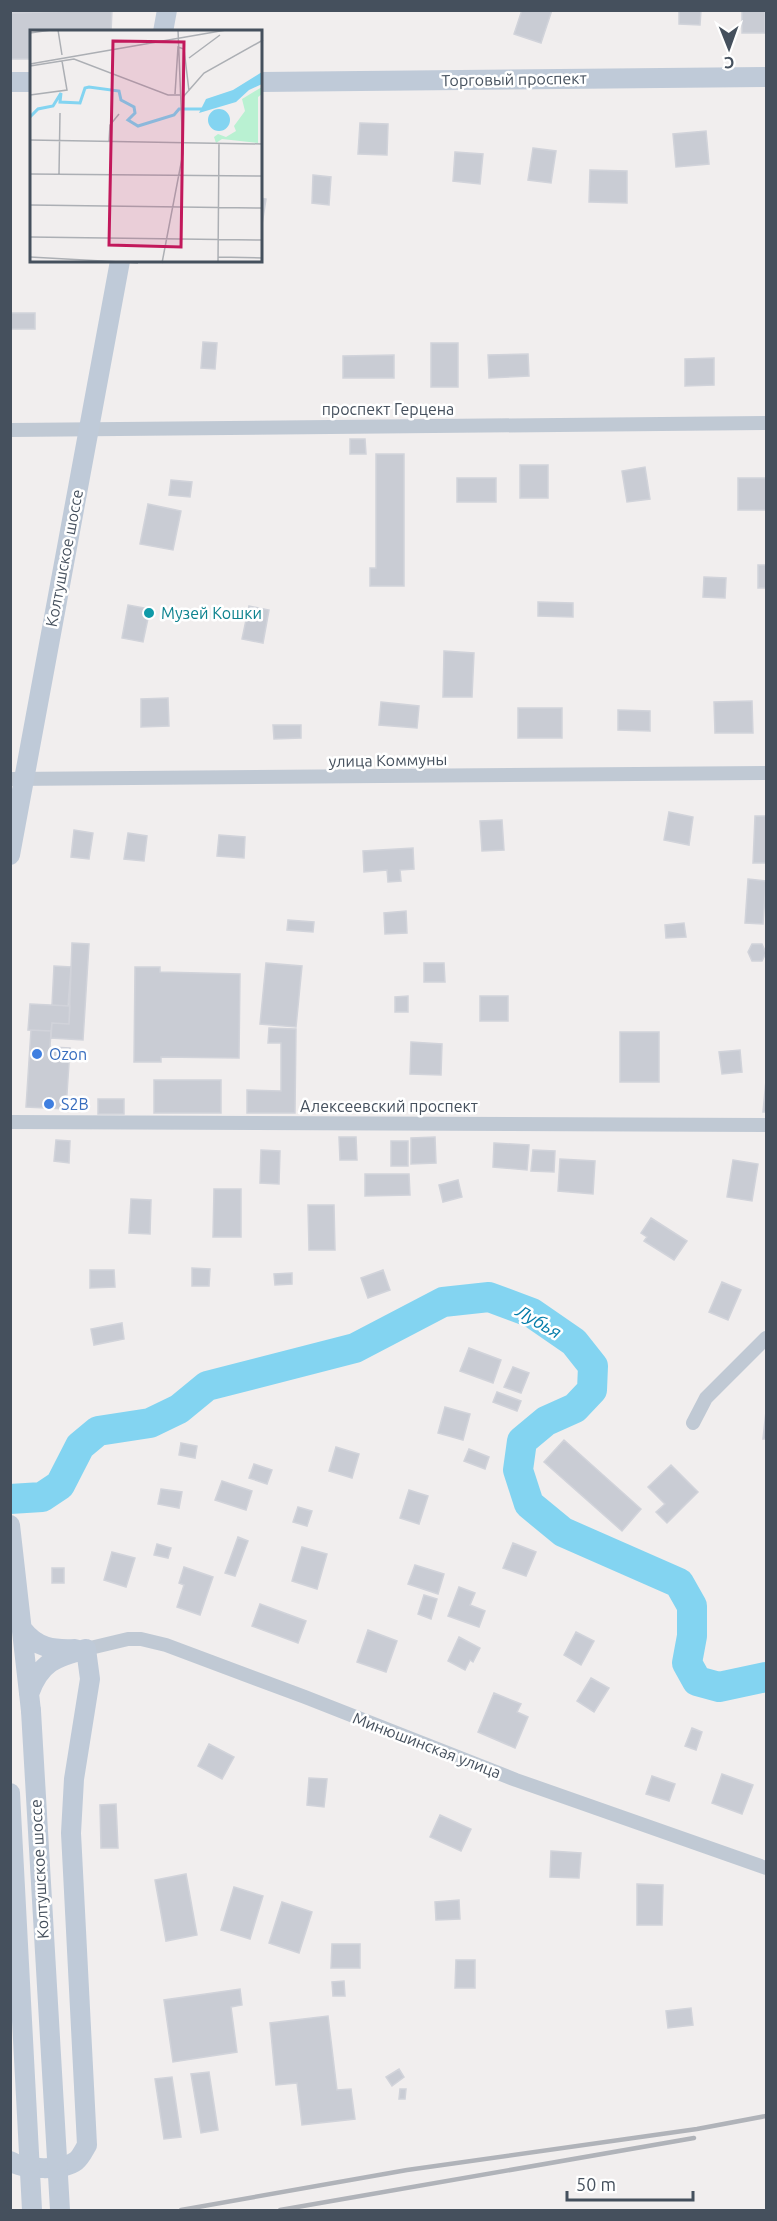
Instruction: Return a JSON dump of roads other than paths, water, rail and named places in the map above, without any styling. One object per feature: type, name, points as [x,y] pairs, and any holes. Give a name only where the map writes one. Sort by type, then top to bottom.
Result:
[{"type":"main road","points":[[163,30],[167,10]]},
{"type":"main road","name":"Торговый проспект","points":[[262,82],[766,77]]},
{"type":"main road","points":[[10,82],[30,82]]},
{"type":"main road","name":"Колтушское шоссе","points":[[10,855],[17,779],[120,262]]},
{"type":"main road","points":[[10,1525],[10,1544]]},
{"type":"main road","name":"Колтушское шоссе","points":[[11,1536],[30,1702],[60,2211]]},
{"type":"main road","name":"Минюшинская улица","points":[[23,1630],[31,1640],[44,1648],[87,1649]]},
{"type":"main road","points":[[10,2162],[28,2168],[67,2165],[77,2160],[87,2145],[71,1833],[74,1779],[90,1679],[87,1649]]},
{"type":"main road","name":"Минюшинская улица","points":[[30,1702],[34,1679],[45,1665],[63,1656],[87,1649]]},
{"type":"main road","name":"Колтушское шоссе","points":[[10,1793],[32,2211]]},
{"type":"street","name":"проспект Герцена","points":[[10,430],[766,423]]},
{"type":"street","name":"улица Коммуны","points":[[17,779],[766,773]]},
{"type":"street","name":"Алексеевский проспект","points":[[10,1122],[766,1125]]},
{"type":"street","points":[[693,1424],[706,1398],[766,1338]]},
{"type":"street","name":"Минюшинская улица","points":[[87,1649],[128,1639],[141,1639],[166,1645],[516,1780],[766,1868]]},
{"type":"waterway","name":"Лубья","points":[[10,1499],[42,1497],[60,1485],[80,1446],[98,1431],[150,1423],[179,1409],[207,1386],[355,1348],[443,1302],[489,1297],[532,1313],[574,1342],[593,1366],[592,1390],[575,1408],[546,1421],[522,1441],[518,1470],[529,1504],[563,1532],[679,1583],[692,1606],[692,1636],[687,1663],[697,1681],[719,1687],[766,1677]]},
{"type":"railway","points":[[181,2210],[407,2170],[697,2129],[766,2116]]},
{"type":"railway","points":[[280,2210],[694,2138]]},
{"type":"place","name":"Музей Кошки","points":[[149,613]]},
{"type":"place","name":"Ozon","points":[[37,1054]]},
{"type":"place","name":"S2B","points":[[49,1104]]}]
